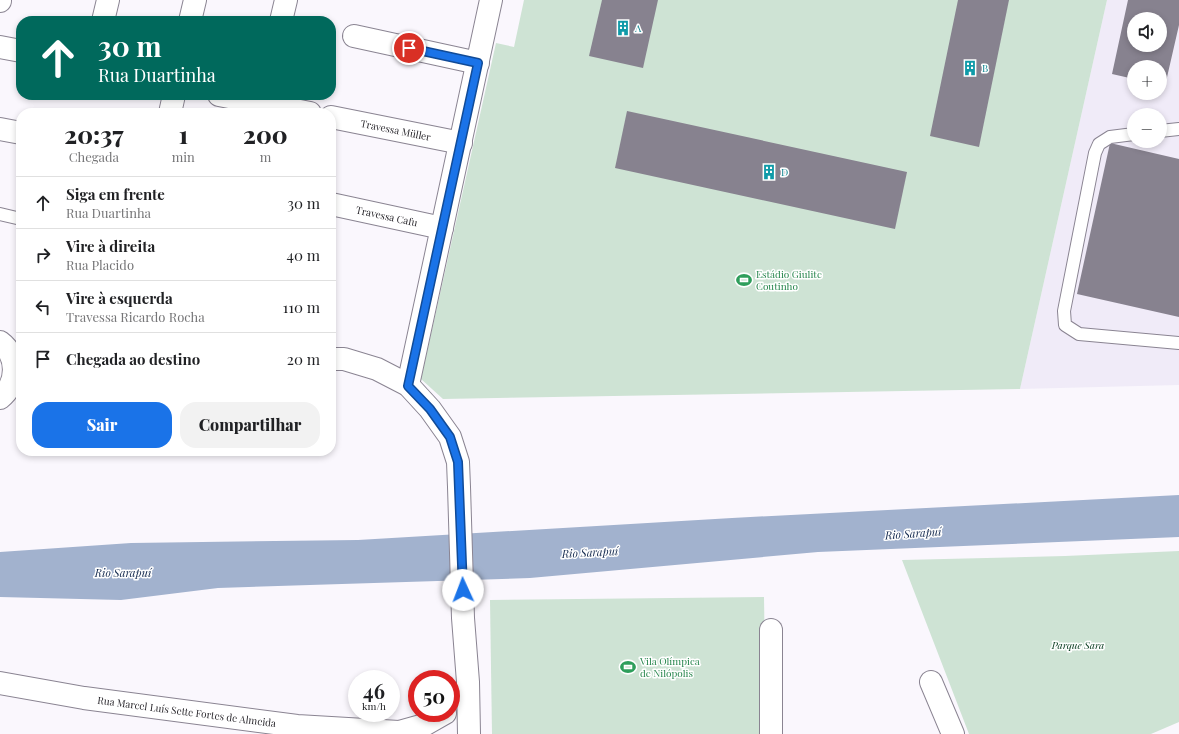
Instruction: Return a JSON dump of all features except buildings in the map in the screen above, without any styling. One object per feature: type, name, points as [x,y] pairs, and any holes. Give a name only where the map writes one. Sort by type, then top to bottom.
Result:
[{"type":"street","points":[[105,16],[108,0]]},
{"type":"street","points":[[191,16],[195,0]]},
{"type":"street","points":[[282,16],[286,0]]},
{"type":"street","points":[[408,386],[491,0]]},
{"type":"street","points":[[354,36],[478,63]]},
{"type":"street","points":[[0,47],[16,50]]},
{"type":"street","points":[[244,100],[284,108]]},
{"type":"street","name":"Travessa Müller","points":[[336,118],[461,142]]},
{"type":"street","points":[[0,129],[16,132]]},
{"type":"street","name":"Travessa Cafu","points":[[336,205],[442,228]]},
{"type":"street","points":[[0,399],[11,385],[14,374],[14,363],[8,345]]},
{"type":"street","points":[[336,359],[344,360],[377,369],[408,386],[430,409],[450,437],[458,462],[469,734]]},
{"type":"street","points":[[0,399],[16,397]]},
{"type":"street","points":[[771,630],[772,734]]},
{"type":"street","points":[[460,696],[468,682]]},
{"type":"street","points":[[931,682],[952,734]]},
{"type":"street","name":"Rua Marcel Luís Sette Fortes de Almeida","points":[[0,683],[84,698],[289,725],[402,733],[424,726],[430,722]]},
{"type":"lane","points":[[1167,130],[1179,129]]},
{"type":"lane","points":[[1127,135],[1110,137],[1099,144],[1095,153],[1064,311],[1065,325],[1079,334],[1179,343]]},
{"type":"lane","points":[[0,214],[16,218]]},
{"type":"shaded area","points":[[1107,0],[1179,0],[1179,385],[1020,389]]},
{"type":"green space","name":"Estádio Giulite Coutinho","points":[[524,0],[1107,0],[1020,389],[443,399],[421,379],[496,43],[514,47]]},
{"type":"green space","name":"Parque Sara","points":[[1179,551],[1179,722],[1151,734],[969,734],[902,560],[1065,556]]},
{"type":"green space","name":"Vila Olímpica de Nilópolis","points":[[764,597],[766,734],[492,734],[490,600]]},
{"type":"water","name":"Rio Sarapuí","points":[[1179,495],[1179,537],[818,552],[530,578],[218,588],[121,600],[0,597],[0,552],[131,543],[358,540],[732,518]]},
{"type":"place","name":"A","points":[[623,28]]},
{"type":"place","name":"B","points":[[970,68]]},
{"type":"place","name":"D","points":[[769,172]]},
{"type":"place","name":"Estádio Giulite Coutinho","points":[[744,280]]},
{"type":"place","name":"Vila Olímpica de Nilópolis","points":[[628,667]]},
{"type":"route","points":[[409,48],[478,63],[408,386],[430,409],[450,437],[458,462],[463,590]]}]
